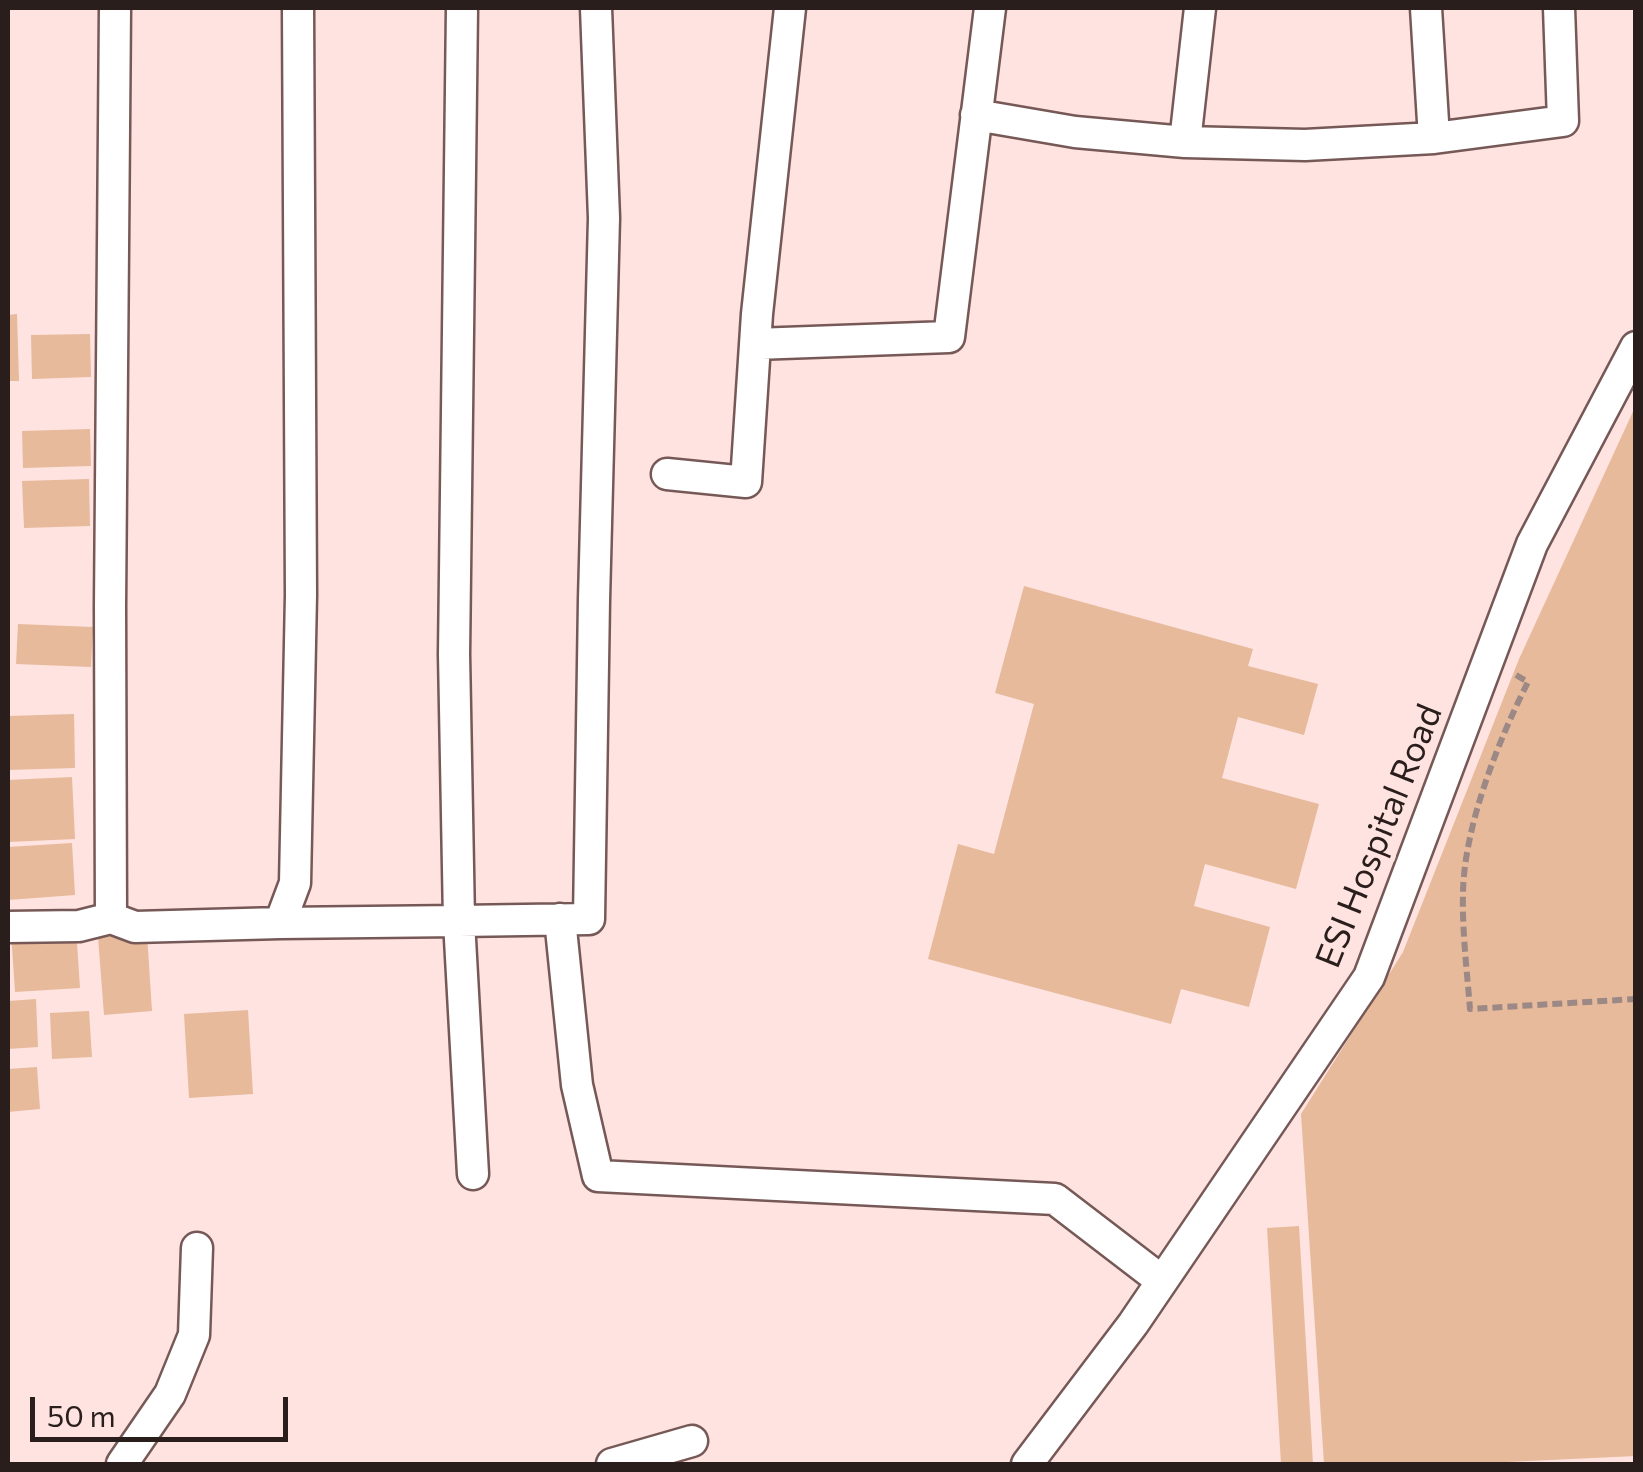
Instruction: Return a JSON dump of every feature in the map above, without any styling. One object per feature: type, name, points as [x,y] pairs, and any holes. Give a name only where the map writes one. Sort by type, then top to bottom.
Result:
[{"type":"street","points":[[111,918],[115,8]]},
{"type":"street","points":[[280,923],[296,883],[301,595],[298,8]]},
{"type":"street","points":[[462,8],[454,654],[460,920],[474,1174]]},
{"type":"street","points":[[8,927],[80,926],[111,918],[135,927],[590,918],[604,218],[596,8]]},
{"type":"street","points":[[667,474],[746,482],[755,344],[790,8]]},
{"type":"street","points":[[755,344],[950,337],[990,8]]},
{"type":"street","points":[[1185,142],[1200,8]]},
{"type":"street","points":[[1426,8],[1434,138]]},
{"type":"street","points":[[976,115],[1075,132],[1185,142],[1305,145],[1434,138],[1563,121],[1559,8]]},
{"type":"street","name":"ESI Hospital Road","points":[[1027,1464],[1133,1324],[1369,977],[1532,544],[1636,347]]},
{"type":"street","points":[[560,919],[577,1085],[598,1176],[1055,1199],[1162,1281]]},
{"type":"street","points":[[122,1464],[170,1394],[194,1335],[197,1248]]},
{"type":"street","points":[[612,1464],[692,1441]]},
{"type":"path","points":[[1513,673],[1528,682],[1510,718],[1469,836],[1463,893],[1470,1009],[1636,999]]},
{"type":"building","points":[[17,314],[19,381],[8,381],[8,315]]},
{"type":"building","points":[[90,334],[91,377],[32,379],[31,335]]},
{"type":"building","points":[[1636,405],[1636,1456],[1464,1464],[1324,1464],[1301,1114],[1403,952],[1519,659]]},
{"type":"building","points":[[90,429],[91,466],[23,468],[22,431]]},
{"type":"building","points":[[89,479],[90,526],[24,528],[22,481]]},
{"type":"building","points":[[1024,586],[1253,649],[1248,666],[1318,684],[1304,735],[1238,717],[1222,778],[1319,804],[1296,889],[1205,864],[1194,906],[1270,927],[1249,1007],[1181,989],[1171,1024],[928,959],[958,844],[994,854],[1034,704],[995,693]]},
{"type":"building","points":[[18,624],[93,627],[91,667],[16,664]]},
{"type":"building","points":[[74,714],[75,768],[8,770],[8,716]]},
{"type":"building","points":[[72,777],[75,839],[8,842],[8,780]]},
{"type":"building","points":[[72,843],[75,895],[8,900],[8,847]]},
{"type":"building","points":[[76,928],[80,988],[15,992],[11,932]]},
{"type":"building","points":[[147,934],[152,1011],[104,1015],[98,937]]},
{"type":"building","points":[[36,999],[38,1047],[8,1049],[8,1001]]},
{"type":"building","points":[[248,1010],[253,1094],[189,1098],[184,1014]]},
{"type":"building","points":[[89,1011],[92,1057],[52,1059],[50,1013]]},
{"type":"building","points":[[37,1067],[40,1109],[8,1112],[8,1069]]},
{"type":"building","points":[[1299,1226],[1313,1464],[1281,1464],[1267,1228]]}]
